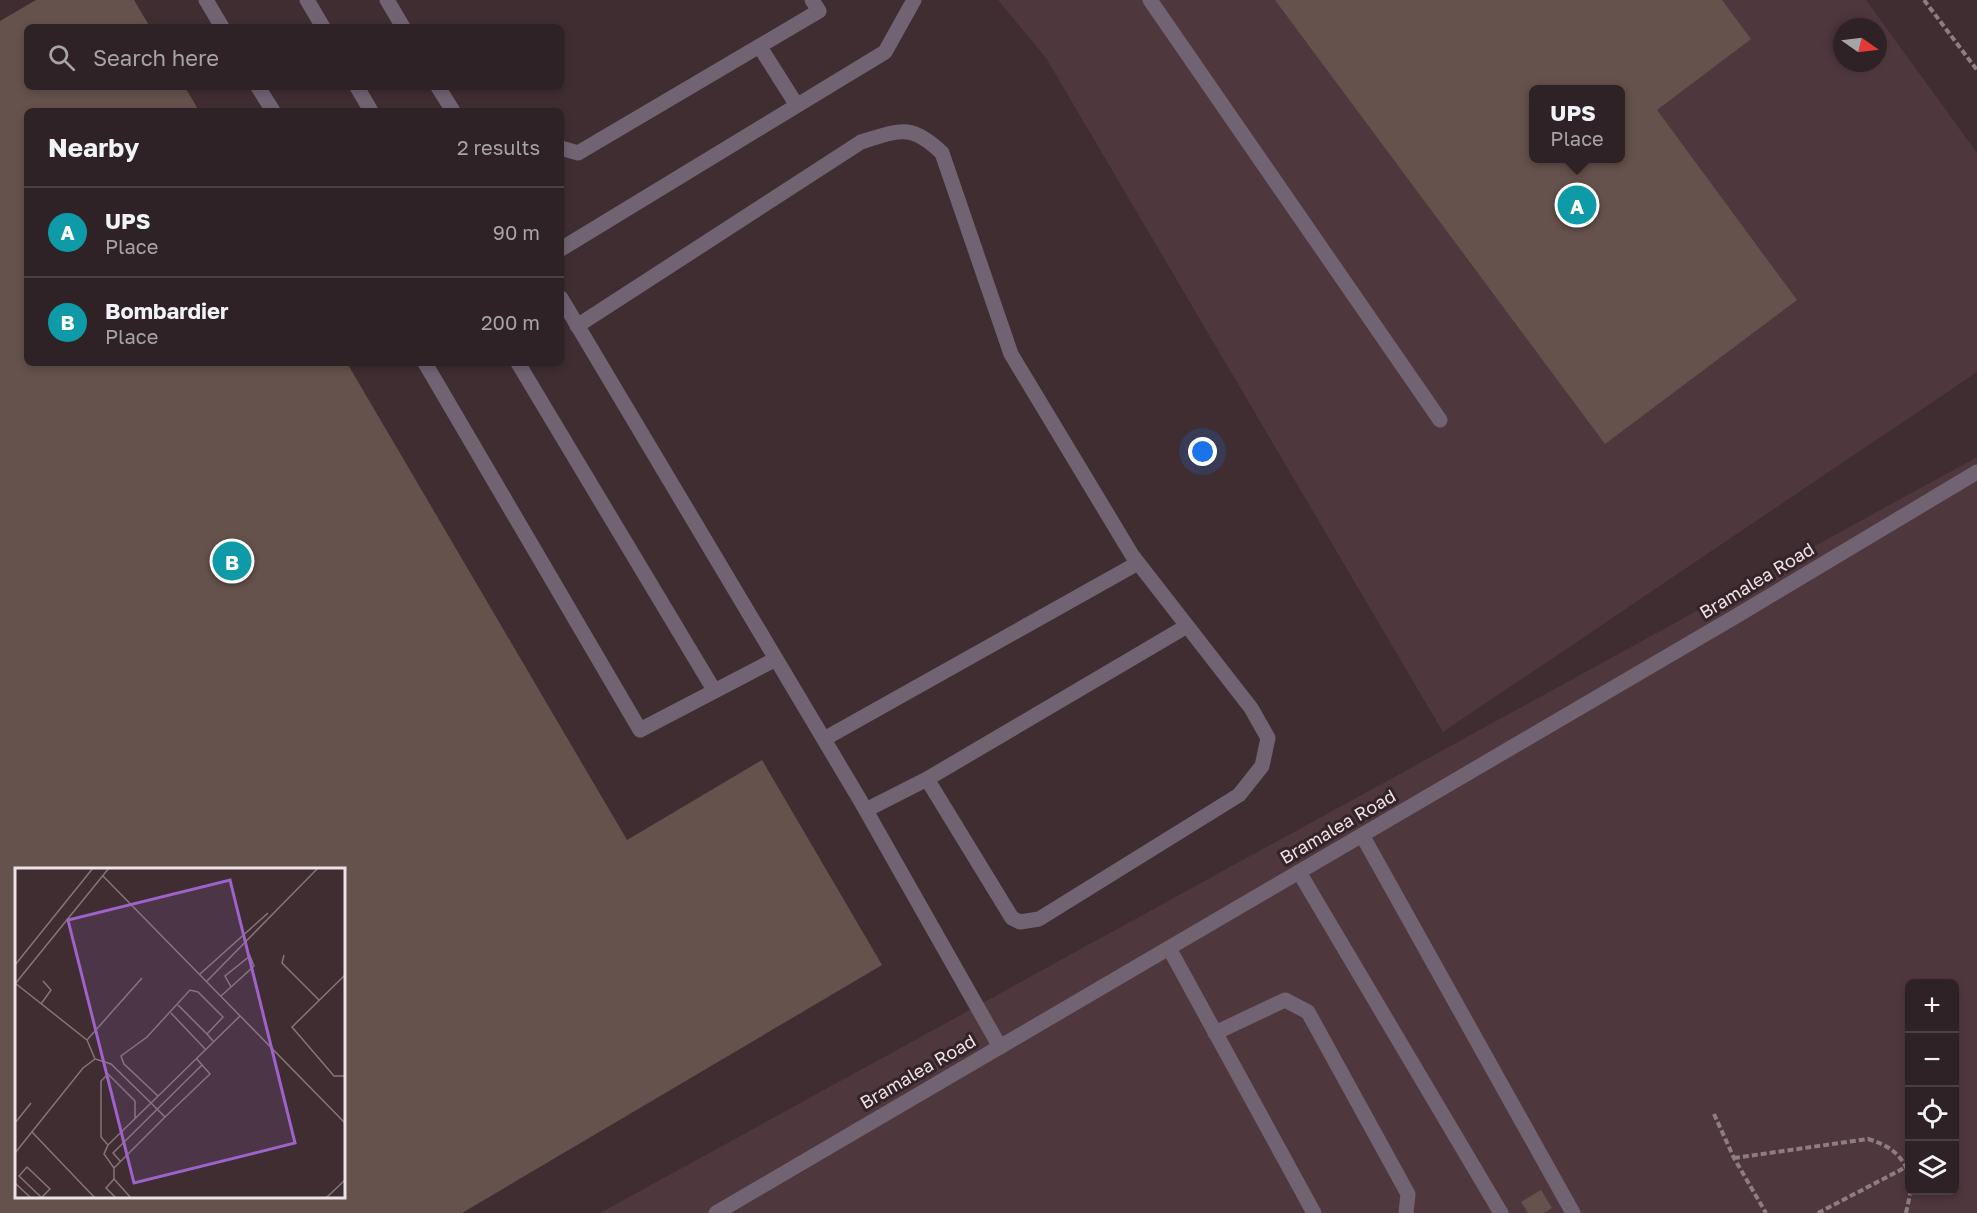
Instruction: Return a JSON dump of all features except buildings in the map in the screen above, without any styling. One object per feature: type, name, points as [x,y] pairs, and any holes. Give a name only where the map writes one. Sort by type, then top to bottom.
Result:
[{"type":"street","points":[[206,0],[220,24]]},
{"type":"street","points":[[307,0],[321,24]]},
{"type":"street","points":[[387,0],[401,24]]},
{"type":"street","points":[[564,149],[578,153],[760,47],[819,11],[812,0]]},
{"type":"street","points":[[564,247],[885,51],[914,0]]},
{"type":"street","points":[[1150,0],[1440,420]]},
{"type":"street","points":[[760,47],[796,104]]},
{"type":"street","points":[[260,90],[271,108]]},
{"type":"street","points":[[359,90],[369,108]]},
{"type":"street","points":[[440,90],[451,108]]},
{"type":"street","points":[[577,326],[861,142],[900,130],[925,136],[942,153],[1011,354],[1138,563],[1251,708],[1268,738],[1262,766],[1239,795],[1039,919],[1020,922],[1012,918],[927,779]]},
{"type":"street","points":[[564,303],[774,660],[866,810],[1000,1047]]},
{"type":"street","points":[[427,366],[640,730],[774,660]]},
{"type":"street","points":[[520,366],[714,690]]},
{"type":"street","name":"Bramalea Road","points":[[716,1213],[1977,472]]},
{"type":"street","points":[[824,739],[1138,563]]},
{"type":"street","points":[[866,810],[927,779],[1187,626]]},
{"type":"street","points":[[1362,835],[1573,1213]]},
{"type":"street","points":[[1299,872],[1501,1213]]},
{"type":"street","points":[[1169,948],[1314,1213]]},
{"type":"street","points":[[1215,1033],[1285,1000],[1308,1012],[1408,1194],[1406,1213]]},
{"type":"path","points":[[1924,0],[1977,70]]},
{"type":"path","points":[[1714,1114],[1734,1158],[1766,1213]]},
{"type":"path","points":[[1734,1158],[1868,1139],[1884,1144],[1905,1163]]},
{"type":"path","points":[[1818,1213],[1905,1168]]},
{"type":"path","points":[[1906,1213],[1910,1195]]},
{"type":"shaded area","points":[[998,0],[1866,0],[1879,18],[1833,18],[1833,72],[1887,72],[1887,29],[1977,153],[1977,372],[1443,732],[1046,58]]},
{"type":"shaded area","points":[[1977,457],[1977,1213],[600,1213]]},
{"type":"place","name":"UPS","points":[[1577,205]]},
{"type":"place","name":"Bombardier","points":[[232,561]]}]
